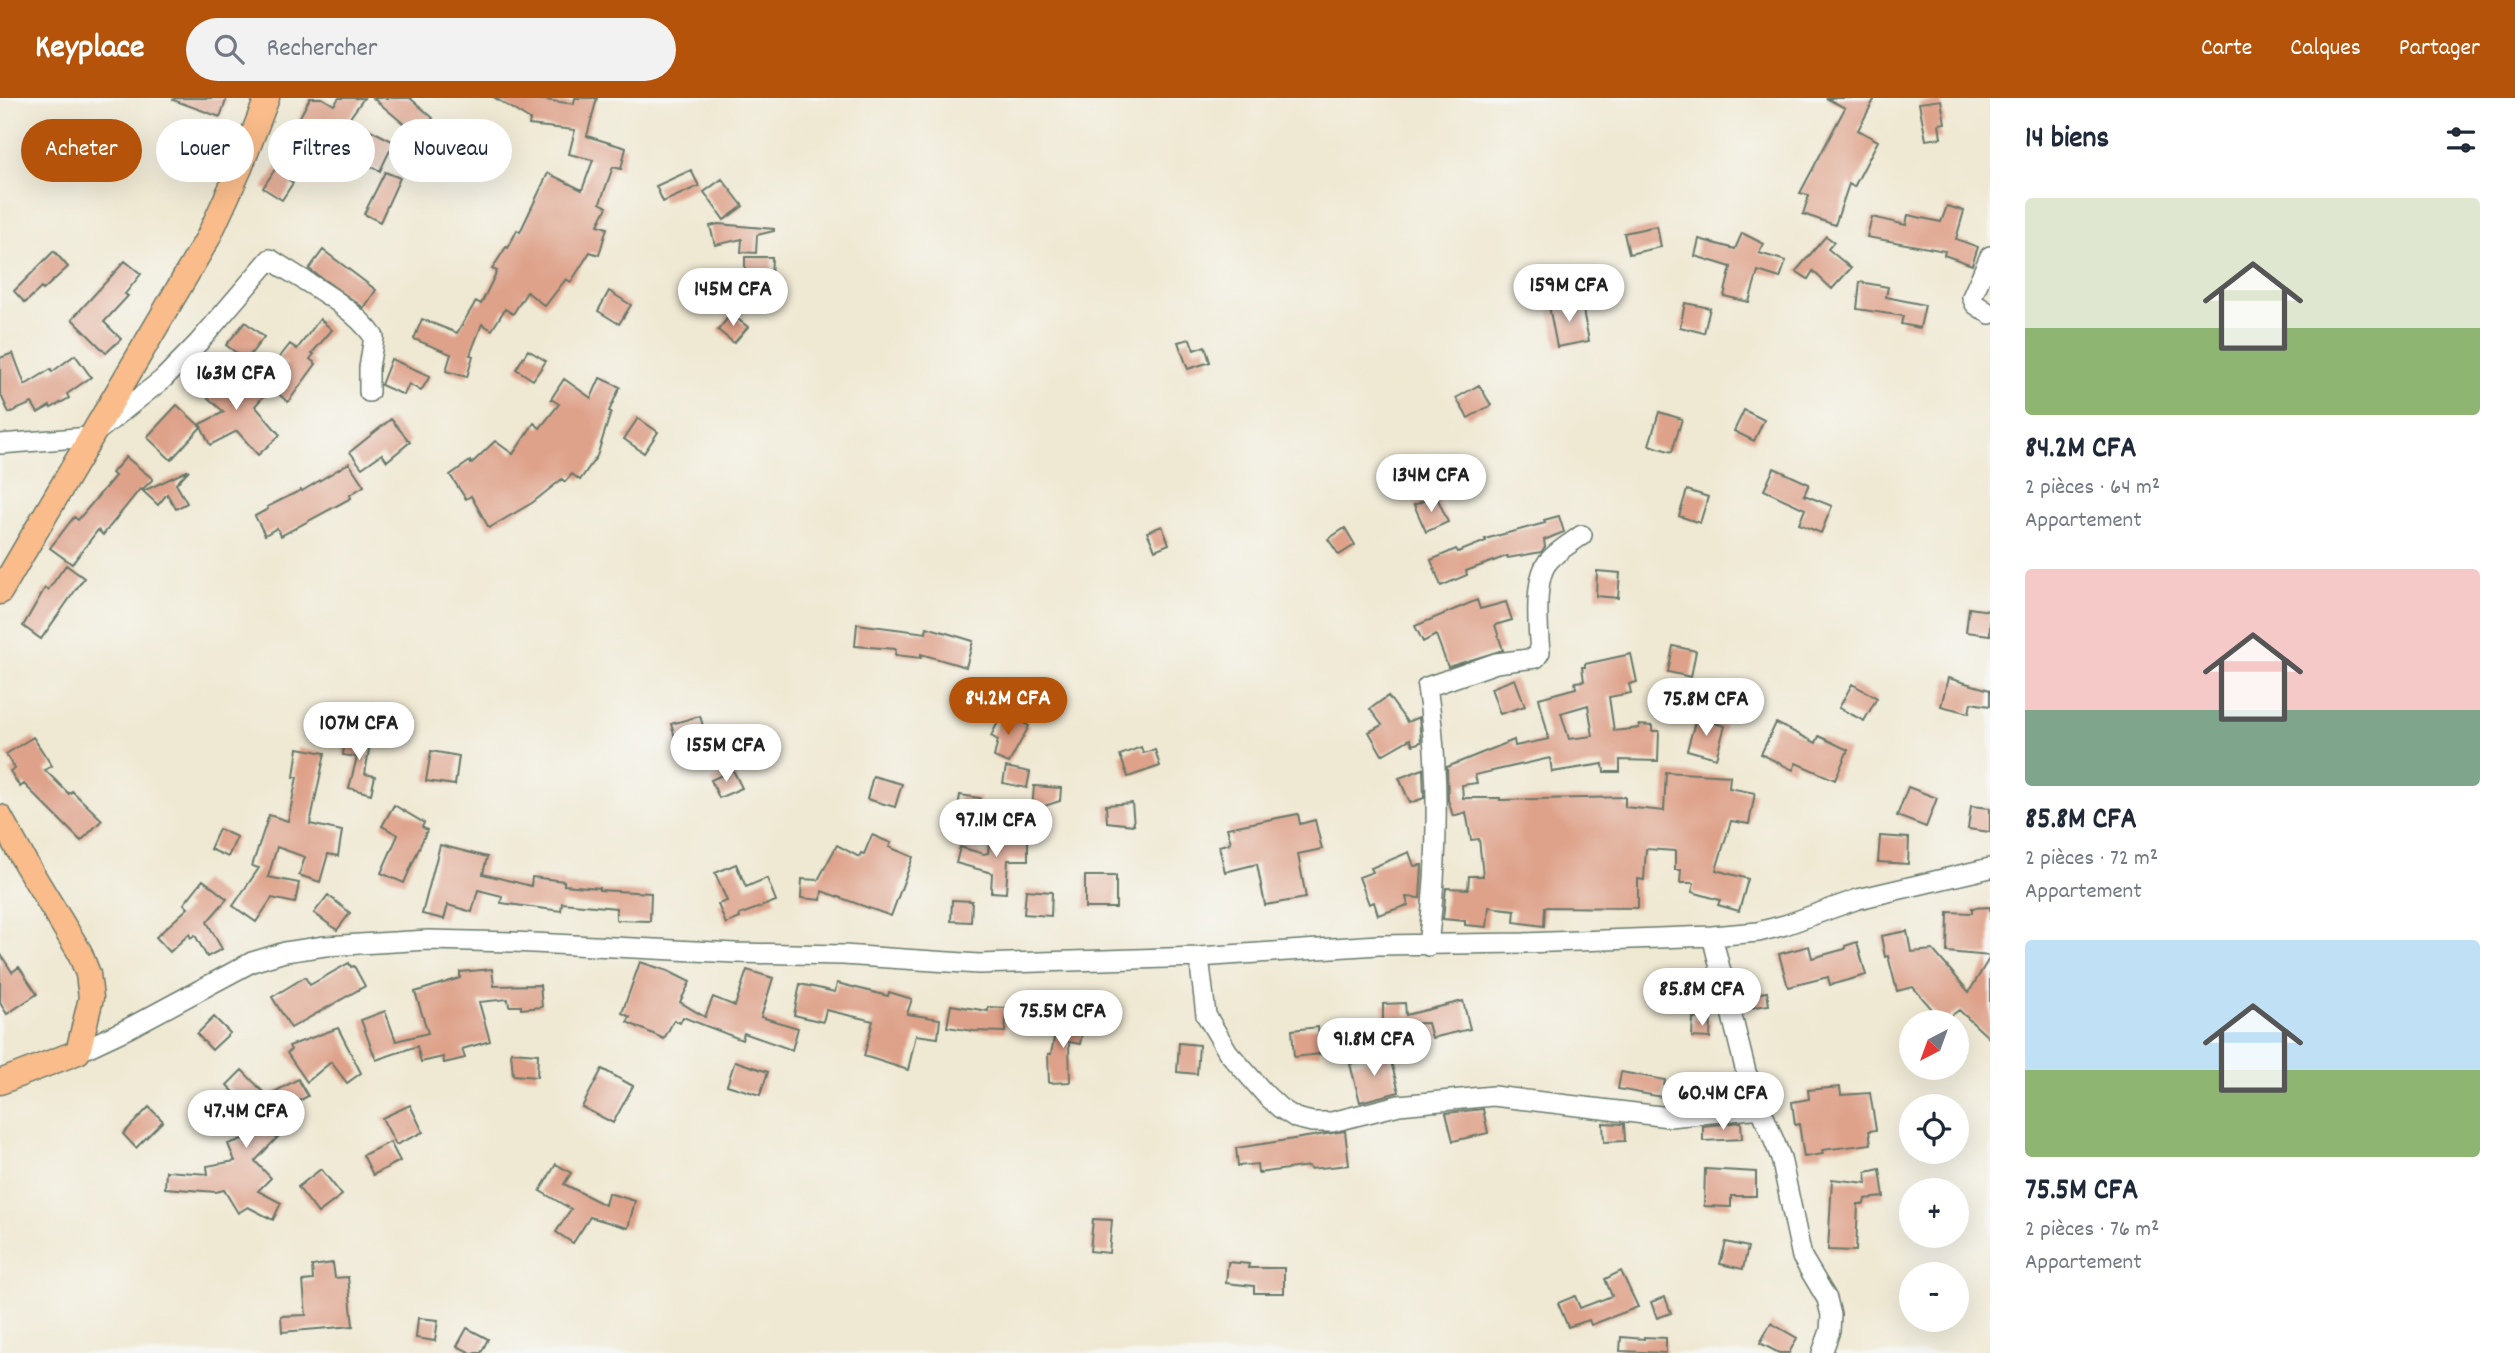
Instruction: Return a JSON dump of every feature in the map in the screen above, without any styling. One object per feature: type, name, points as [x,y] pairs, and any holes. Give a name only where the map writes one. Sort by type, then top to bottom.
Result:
[{"type":"main road","points":[[0,592],[208,238],[240,168],[267,98]]},
{"type":"main road","points":[[0,817],[79,951],[88,974],[91,998],[78,1052],[0,1082]]},
{"type":"street","points":[[1990,256],[1972,297],[1975,304],[1990,314]]},
{"type":"street","points":[[0,444],[90,437],[163,379],[199,342],[270,259],[345,308],[367,326],[374,337],[369,368],[369,393]]},
{"type":"street","points":[[1428,946],[1434,892],[1435,810],[1433,725],[1427,687],[1496,663],[1536,658],[1540,652],[1540,584],[1546,564],[1582,535]]},
{"type":"street","points":[[78,1052],[252,962],[285,952],[325,946],[428,940],[513,942],[735,953],[843,955],[979,964],[1199,957],[1378,946],[1712,936],[1771,928],[1858,899],[1990,868]]},
{"type":"street","points":[[1712,936],[1746,1072],[1781,1158],[1802,1257],[1828,1299],[1830,1331],[1822,1353]]},
{"type":"street","points":[[1199,957],[1206,1015],[1227,1052],[1257,1087],[1280,1108],[1296,1118],[1312,1122],[1332,1122],[1399,1105],[1493,1096],[1669,1117],[1762,1108]]},
{"type":"building","points":[[227,98],[220,117],[173,100]]},
{"type":"building","points":[[310,98],[322,98],[334,105],[339,98],[364,98],[349,119],[299,119]]},
{"type":"building","points":[[373,98],[410,98],[433,118],[432,119],[398,119]]},
{"type":"building","points":[[495,98],[530,98],[574,104],[575,98],[597,98],[587,136],[626,148],[621,169],[613,167],[600,203],[607,207],[598,225],[607,228],[599,255],[590,252],[571,282],[566,279],[545,306],[527,292],[513,314],[505,309],[492,330],[482,324],[470,355],[473,356],[467,377],[446,371],[451,354],[414,339],[422,319],[457,333],[476,301],[481,304],[497,271],[492,269],[506,247],[508,248],[517,230],[520,232],[548,173],[582,190],[593,160],[569,154],[575,130],[529,125],[530,120]]},
{"type":"building","points":[[1826,98],[1875,98],[1858,130],[1878,141],[1854,187],[1849,184],[1835,225],[1803,214],[1809,195],[1800,193],[1845,108]]},
{"type":"building","points":[[1941,100],[1945,123],[1939,124],[1941,138],[1926,140],[1919,103]]},
{"type":"building","points":[[375,132],[389,139],[389,152],[380,171],[375,168]]},
{"type":"building","points":[[691,170],[699,186],[663,202],[656,186]]},
{"type":"building","points":[[385,172],[389,174],[389,182],[398,182],[380,222],[364,214]]},
{"type":"building","points":[[722,179],[743,206],[724,220],[704,192]]},
{"type":"building","points":[[268,180],[293,183],[282,200],[263,188]]},
{"type":"building","points":[[1947,206],[1964,211],[1956,239],[1978,247],[1972,265],[1944,255],[1945,251],[1867,237],[1872,217],[1906,225],[1908,215],[1941,222]]},
{"type":"building","points":[[718,224],[774,231],[757,235],[756,253],[741,252],[742,239],[715,245],[710,226]]},
{"type":"building","points":[[1657,226],[1661,247],[1629,254],[1624,233]]},
{"type":"building","points":[[1742,233],[1764,244],[1759,253],[1786,261],[1780,278],[1758,271],[1749,302],[1724,296],[1731,267],[1695,256],[1699,239],[1735,249]]},
{"type":"building","points":[[1826,236],[1834,242],[1828,249],[1851,268],[1832,289],[1813,271],[1808,279],[1796,271]]},
{"type":"building","points":[[323,250],[376,290],[364,308],[309,269]]},
{"type":"building","points":[[54,251],[68,267],[25,303],[14,291]]},
{"type":"building","points":[[745,257],[772,257],[771,280],[745,280]]},
{"type":"building","points":[[125,261],[141,274],[125,294],[128,296],[104,322],[121,339],[106,353],[72,319]]},
{"type":"building","points":[[1860,282],[1888,287],[1886,297],[1925,305],[1920,328],[1901,324],[1903,316],[1857,309]]},
{"type":"building","points":[[609,291],[631,305],[619,324],[598,311]]},
{"type":"building","points":[[1581,300],[1589,341],[1557,347],[1549,306]]},
{"type":"building","points":[[1685,303],[1710,308],[1704,333],[1680,327]]},
{"type":"building","points":[[731,314],[748,327],[734,343],[718,330]]},
{"type":"building","points":[[320,319],[332,330],[312,353],[314,354],[310,359],[316,364],[288,402],[268,385],[287,364],[279,358],[290,344],[297,349]]},
{"type":"building","points":[[245,322],[264,337],[246,360],[226,345]]},
{"type":"building","points":[[1190,339],[1194,350],[1205,346],[1210,362],[1188,369],[1178,342]]},
{"type":"building","points":[[528,350],[546,361],[533,380],[516,369]]},
{"type":"building","points":[[13,353],[25,385],[51,369],[52,372],[75,355],[91,377],[67,394],[69,398],[51,408],[50,406],[38,413],[32,403],[9,413],[0,393],[0,358]]},
{"type":"building","points":[[391,359],[430,376],[421,391],[409,384],[404,395],[381,385]]},
{"type":"building","points":[[207,367],[234,392],[249,376],[267,392],[255,406],[280,435],[258,455],[237,431],[210,445],[200,424],[224,412],[192,384]]},
{"type":"building","points":[[600,378],[620,387],[609,411],[611,412],[597,456],[580,480],[572,474],[565,482],[562,479],[532,503],[489,528],[471,496],[466,499],[450,475],[470,461],[471,464],[495,441],[513,454],[534,423],[540,428],[559,404],[551,399],[564,379],[591,398]]},
{"type":"building","points":[[1479,385],[1491,405],[1468,418],[1456,398]]},
{"type":"building","points":[[177,405],[201,427],[171,460],[147,437]]},
{"type":"building","points":[[1744,410],[1764,420],[1754,441],[1734,431]]},
{"type":"building","points":[[1659,412],[1682,419],[1672,452],[1649,445]]},
{"type":"building","points":[[638,418],[658,432],[644,453],[624,439]]},
{"type":"building","points":[[391,419],[410,442],[387,461],[382,454],[362,468],[350,452]]},
{"type":"building","points":[[126,457],[153,479],[140,489],[103,535],[98,530],[72,564],[50,548],[74,517],[78,520],[115,476],[112,473]]},
{"type":"building","points":[[349,463],[364,486],[350,495],[351,498],[281,536],[277,528],[265,535],[255,516]]},
{"type":"building","points":[[1774,468],[1809,484],[1804,495],[1832,506],[1821,533],[1799,524],[1805,509],[1764,490]]},
{"type":"building","points":[[189,470],[176,484],[187,503],[176,509],[167,494],[158,505],[143,491]]},
{"type":"building","points":[[1687,490],[1708,497],[1700,523],[1679,516]]},
{"type":"building","points":[[1436,495],[1448,522],[1426,532],[1414,505]]},
{"type":"building","points":[[1559,516],[1564,532],[1544,540],[1545,547],[1541,552],[1508,558],[1507,556],[1466,571],[1467,575],[1441,586],[1431,560],[1456,549],[1458,552],[1486,541],[1485,539],[1545,523],[1544,520]]},
{"type":"building","points":[[1162,526],[1169,544],[1155,550],[1147,532]]},
{"type":"building","points":[[1345,528],[1355,545],[1339,555],[1328,539]]},
{"type":"building","points":[[66,565],[84,578],[41,639],[23,626],[45,588],[48,590]]},
{"type":"building","points":[[1597,571],[1620,573],[1618,598],[1596,596]]},
{"type":"building","points":[[1477,600],[1480,609],[1506,602],[1512,620],[1495,625],[1503,650],[1448,667],[1436,635],[1423,642],[1415,626]]},
{"type":"building","points":[[1969,608],[1990,611],[1990,635],[1966,632]]},
{"type":"building","points":[[857,624],[926,633],[927,627],[973,641],[966,667],[921,654],[921,658],[895,655],[896,649],[855,646]]},
{"type":"building","points":[[1673,646],[1696,651],[1691,677],[1668,672]]},
{"type":"building","points":[[1631,654],[1637,682],[1629,684],[1631,693],[1609,697],[1614,731],[1639,728],[1639,725],[1652,726],[1652,731],[1659,731],[1658,761],[1620,760],[1620,772],[1604,772],[1603,764],[1552,772],[1550,758],[1475,775],[1477,783],[1462,785],[1463,798],[1500,800],[1625,797],[1625,807],[1664,811],[1666,772],[1730,776],[1729,788],[1755,793],[1749,824],[1731,821],[1716,870],[1748,879],[1739,911],[1718,905],[1720,900],[1692,892],[1694,883],[1680,883],[1681,870],[1675,870],[1675,851],[1646,849],[1644,880],[1638,879],[1638,908],[1545,907],[1544,926],[1514,922],[1515,910],[1489,907],[1487,927],[1443,919],[1446,888],[1468,889],[1469,876],[1483,876],[1479,839],[1471,840],[1466,812],[1453,816],[1448,800],[1447,767],[1514,740],[1515,746],[1549,739],[1539,698],[1576,688],[1575,682],[1584,681],[1582,667],[1585,667],[1585,664]],"holes":[[[1588,705],[1593,736],[1569,739],[1561,713]]]},
{"type":"building","points":[[1948,678],[1990,690],[1990,706],[1971,703],[1969,713],[1941,706]]},
{"type":"building","points":[[1515,679],[1525,706],[1500,714],[1491,688]]},
{"type":"building","points":[[1852,684],[1877,698],[1864,721],[1839,708]]},
{"type":"building","points":[[1388,696],[1407,722],[1419,717],[1421,742],[1413,745],[1410,739],[1382,755],[1369,732],[1382,725],[1370,709]]},
{"type":"building","points":[[1003,712],[1029,726],[1009,763],[994,757],[998,740],[991,736]]},
{"type":"building","points":[[700,716],[710,749],[681,758],[671,724]]},
{"type":"building","points":[[1696,718],[1725,726],[1716,758],[1687,750]]},
{"type":"building","points":[[1776,723],[1816,743],[1819,736],[1848,750],[1835,780],[1796,763],[1793,770],[1761,754]]},
{"type":"building","points":[[346,733],[371,737],[365,774],[375,776],[371,794],[349,788],[357,757],[343,755]]},
{"type":"building","points":[[33,737],[52,766],[45,770],[69,794],[72,791],[102,820],[81,841],[24,784],[20,787],[10,771],[15,768],[6,754]]},
{"type":"building","points":[[1141,747],[1143,753],[1155,750],[1160,766],[1128,777],[1120,755]]},
{"type":"building","points":[[298,748],[325,753],[310,824],[342,831],[338,856],[328,854],[320,882],[299,875],[305,857],[277,847],[268,877],[299,883],[295,903],[272,898],[256,922],[233,906],[259,868],[252,866],[269,815],[288,821],[297,777],[294,777]]},
{"type":"building","points":[[431,751],[459,756],[455,785],[426,781]]},
{"type":"building","points":[[1006,767],[1030,772],[1027,788],[1003,783]]},
{"type":"building","points":[[1423,769],[1424,798],[1410,803],[1399,778]]},
{"type":"building","points":[[733,770],[742,788],[719,798],[711,780]]},
{"type":"building","points":[[873,776],[902,784],[895,807],[867,799]]},
{"type":"building","points":[[1034,786],[1061,788],[1060,801],[1032,810]]},
{"type":"building","points":[[1908,787],[1937,798],[1926,827],[1897,816]]},
{"type":"building","points":[[960,795],[980,798],[976,824],[956,821]]},
{"type":"building","points":[[1132,803],[1134,825],[1107,822],[1106,805]]},
{"type":"building","points":[[394,805],[424,823],[422,827],[427,830],[404,883],[381,873],[398,835],[382,826]]},
{"type":"building","points":[[1971,806],[1990,808],[1990,832],[1968,829]]},
{"type":"building","points":[[1298,814],[1300,824],[1315,820],[1322,849],[1298,854],[1306,898],[1265,905],[1257,864],[1225,872],[1219,846],[1231,843],[1227,828]]},
{"type":"building","points":[[219,829],[237,837],[228,857],[210,849]]},
{"type":"building","points":[[872,835],[891,843],[889,847],[913,857],[891,916],[822,891],[821,900],[801,898],[802,879],[818,880],[837,845],[859,857],[861,853],[864,854]]},
{"type":"building","points":[[1880,836],[1909,838],[1908,864],[1878,862]]},
{"type":"building","points":[[990,837],[1028,840],[1028,860],[1008,860],[1006,893],[991,892],[992,873],[956,863],[960,847],[988,853]]},
{"type":"building","points":[[440,845],[487,857],[483,874],[531,886],[532,877],[564,881],[564,885],[599,890],[651,893],[650,921],[616,920],[616,908],[562,903],[561,911],[501,903],[502,896],[478,890],[472,912],[448,905],[444,919],[422,914]]},
{"type":"building","points":[[1409,852],[1414,866],[1422,865],[1420,898],[1406,897],[1408,905],[1378,915],[1374,902],[1369,904],[1359,877],[1373,872],[1371,868]]},
{"type":"building","points":[[736,864],[746,887],[767,878],[776,901],[739,915],[740,918],[726,924],[718,904],[727,901],[715,873]]},
{"type":"building","points":[[1085,876],[1116,876],[1116,908],[1085,908]]},
{"type":"building","points":[[203,880],[227,899],[207,922],[222,949],[207,957],[195,935],[191,938],[189,934],[170,952],[156,937],[188,908],[184,904]]},
{"type":"building","points":[[1026,890],[1052,892],[1051,916],[1024,914]]},
{"type":"building","points":[[328,895],[350,913],[337,930],[314,913]]},
{"type":"building","points":[[952,900],[972,901],[971,922],[951,921]]},
{"type":"building","points":[[1990,907],[1990,956],[1947,952],[1948,912],[1972,913],[1972,908]]},
{"type":"building","points":[[1907,931],[1911,952],[1933,950],[1969,992],[1990,957],[1990,1039],[1969,1019],[1969,1010],[1933,1010],[1913,987],[1897,991],[1881,936]]},
{"type":"building","points":[[1857,942],[1866,975],[1830,985],[1828,977],[1788,987],[1779,954],[1809,946],[1812,958],[1845,949],[1845,946]]},
{"type":"building","points":[[0,953],[12,972],[19,967],[37,994],[7,1014],[0,1003]]},
{"type":"building","points":[[640,962],[690,982],[680,1002],[705,1017],[713,997],[735,1006],[747,970],[773,978],[761,1017],[798,1028],[792,1050],[744,1033],[742,1040],[683,1017],[680,1023],[674,1020],[664,1039],[627,1022],[630,1017],[622,1013]]},
{"type":"building","points":[[349,963],[351,967],[354,966],[365,986],[291,1028],[272,997],[305,977],[310,985]]},
{"type":"building","points":[[492,969],[494,986],[540,985],[542,1007],[521,1009],[521,1006],[509,1006],[508,999],[479,1002],[490,1041],[462,1049],[465,1058],[444,1063],[443,1057],[421,1062],[417,1046],[376,1060],[361,1020],[385,1011],[396,1041],[428,1033],[415,992],[460,978],[460,972]]},
{"type":"building","points":[[837,983],[912,999],[907,1014],[940,1019],[938,1038],[916,1035],[908,1070],[864,1056],[873,1021],[826,1010],[823,1022],[794,1015],[800,984],[835,992]]},
{"type":"building","points":[[1767,992],[1769,1005],[1748,1008],[1746,995]]},
{"type":"building","points":[[1463,1001],[1470,1029],[1432,1038],[1428,1023],[1383,1024],[1383,1004],[1405,1003],[1406,1015]]},
{"type":"building","points":[[951,1005],[988,1011],[988,1007],[1007,1008],[1005,1032],[947,1027]]},
{"type":"building","points":[[214,1017],[230,1033],[212,1050],[197,1034]]},
{"type":"building","points":[[1058,1018],[1084,1023],[1080,1044],[1069,1042],[1070,1082],[1049,1083],[1048,1054],[1051,1054]]},
{"type":"building","points":[[1693,1018],[1711,1019],[1710,1038],[1692,1037]]},
{"type":"building","points":[[1318,1027],[1320,1054],[1294,1057],[1292,1030]]},
{"type":"building","points":[[338,1028],[361,1073],[347,1083],[331,1062],[307,1082],[287,1053],[291,1050],[289,1046]]},
{"type":"building","points":[[1179,1043],[1199,1045],[1197,1074],[1177,1072]]},
{"type":"building","points":[[511,1052],[538,1054],[537,1077],[513,1075]]},
{"type":"building","points":[[1389,1054],[1399,1092],[1360,1102],[1350,1064]]},
{"type":"building","points":[[735,1061],[768,1072],[760,1095],[727,1085]]},
{"type":"building","points":[[602,1069],[633,1086],[613,1123],[582,1107]]},
{"type":"building","points":[[242,1070],[267,1096],[298,1079],[308,1096],[270,1117],[279,1126],[293,1121],[255,1161],[271,1178],[258,1191],[281,1203],[273,1220],[248,1207],[238,1213],[224,1190],[216,1192],[165,1188],[166,1171],[208,1174],[207,1166],[235,1161],[228,1144],[260,1133],[241,1106],[244,1103],[227,1085]]},
{"type":"building","points":[[1621,1072],[1665,1080],[1662,1097],[1618,1089]]},
{"type":"building","points":[[1840,1087],[1841,1095],[1870,1093],[1876,1130],[1869,1131],[1871,1144],[1822,1150],[1823,1154],[1804,1157],[1799,1124],[1795,1125],[1792,1102],[1809,1099],[1808,1090]]},
{"type":"building","points":[[410,1105],[423,1132],[396,1145],[382,1118]]},
{"type":"building","points":[[149,1107],[163,1121],[136,1148],[123,1134]]},
{"type":"building","points":[[1483,1109],[1488,1133],[1453,1141],[1446,1113]]},
{"type":"building","points":[[1741,1122],[1742,1139],[1703,1141],[1703,1126]]},
{"type":"building","points":[[1603,1123],[1624,1124],[1625,1141],[1604,1142]]},
{"type":"building","points":[[1345,1131],[1349,1165],[1310,1169],[1309,1166],[1258,1173],[1257,1164],[1238,1166],[1236,1148]]},
{"type":"building","points":[[390,1142],[400,1161],[373,1175],[363,1155]]},
{"type":"building","points":[[556,1164],[571,1173],[564,1184],[605,1205],[608,1193],[635,1201],[628,1228],[590,1217],[573,1243],[556,1232],[571,1209],[540,1191]]},
{"type":"building","points":[[321,1169],[342,1195],[318,1213],[298,1187]]},
{"type":"building","points":[[1705,1169],[1756,1172],[1756,1196],[1731,1196],[1731,1207],[1704,1206]]},
{"type":"building","points":[[1880,1169],[1884,1197],[1865,1199],[1864,1204],[1858,1204],[1856,1251],[1828,1250],[1832,1179],[1867,1183],[1866,1172]]},
{"type":"building","points":[[1093,1219],[1112,1220],[1109,1253],[1090,1251]]},
{"type":"building","points":[[1726,1242],[1748,1247],[1743,1269],[1720,1264]]},
{"type":"building","points":[[1228,1262],[1249,1264],[1248,1268],[1284,1268],[1284,1293],[1254,1293],[1254,1286],[1226,1283]]},
{"type":"building","points":[[333,1263],[335,1278],[348,1277],[353,1326],[282,1332],[281,1316],[306,1315],[303,1281],[313,1280],[312,1266]]},
{"type":"building","points":[[1621,1271],[1638,1307],[1591,1325],[1589,1320],[1568,1327],[1558,1303],[1575,1296],[1580,1308],[1612,1296],[1605,1279]]},
{"type":"building","points":[[1665,1297],[1671,1313],[1657,1318],[1651,1302]]},
{"type":"building","points":[[418,1318],[438,1320],[435,1341],[416,1338]]},
{"type":"building","points":[[1771,1323],[1797,1338],[1789,1353],[1779,1353],[1760,1343]]},
{"type":"building","points":[[467,1328],[488,1339],[481,1353],[471,1353],[457,1346]]},
{"type":"building","points":[[1621,1337],[1666,1338],[1666,1353],[1620,1351]]}]
